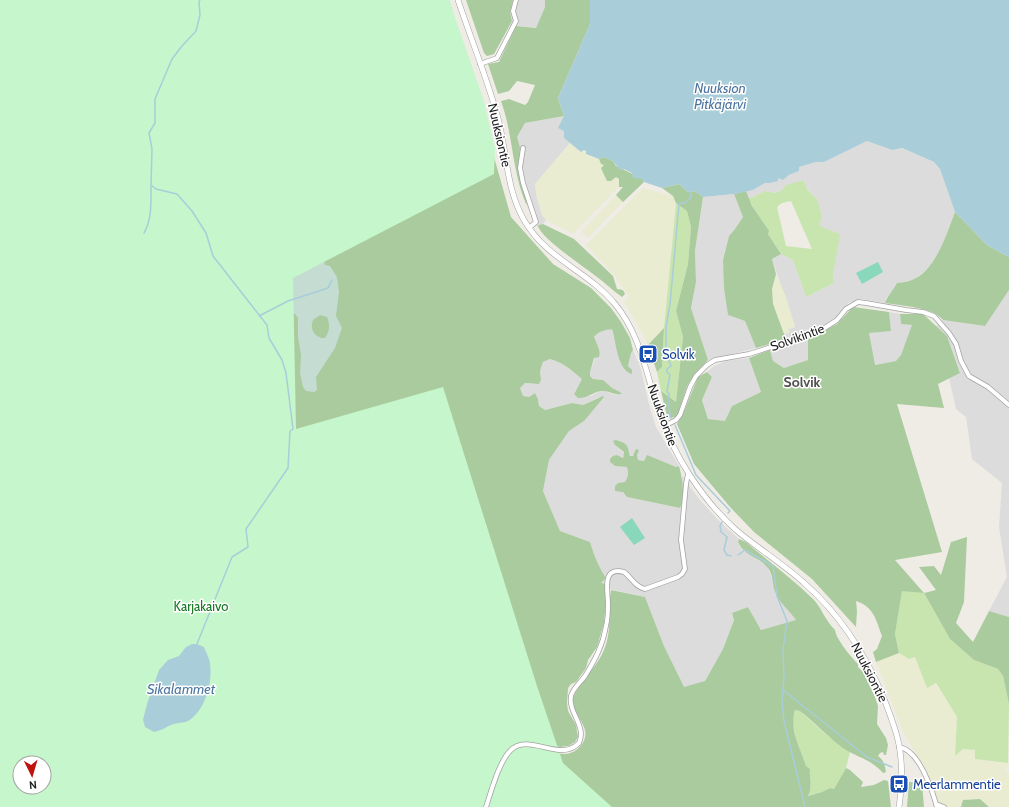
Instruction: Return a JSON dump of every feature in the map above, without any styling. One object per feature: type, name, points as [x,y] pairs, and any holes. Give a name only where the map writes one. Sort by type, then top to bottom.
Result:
[{"type":"street","name":"Nuuksiontie","points":[[458,0],[500,127],[513,195],[517,207],[529,228],[549,251],[606,294],[622,314],[641,350],[664,426],[688,474],[697,486],[722,517],[803,581],[838,618],[856,643],[872,672],[891,717],[899,747],[902,777],[899,807]]},
{"type":"street","points":[[480,64],[497,58],[516,20],[513,11],[516,0]]},
{"type":"street","points":[[523,148],[520,168],[536,222],[529,228]]},
{"type":"street","name":"Solvikintie","points":[[664,426],[676,420],[680,415],[696,376],[707,364],[715,360],[749,354],[823,329],[837,320],[846,309],[858,302],[923,312],[934,316],[949,333],[956,344],[961,361],[969,376],[988,387],[1009,405]]},
{"type":"street","points":[[486,807],[505,757],[515,747],[528,745],[569,750],[579,743],[582,734],[571,708],[571,696],[601,648],[608,612],[607,582],[610,574],[616,571],[624,572],[637,585],[645,589],[678,577],[682,574],[685,569],[685,565],[681,540],[688,474]]},
{"type":"street","points":[[899,747],[908,750],[913,754],[930,782],[936,805],[944,807]]},
{"type":"shaded area","points":[[513,0],[545,0],[545,7],[536,28],[510,25],[512,21],[510,12]]},
{"type":"shaded area","points":[[564,116],[564,138],[570,143],[535,184],[542,215],[546,220],[543,224],[538,225],[538,228],[526,204],[518,169],[517,137],[525,123]]},
{"type":"shaded area","points":[[867,141],[892,150],[902,148],[934,162],[940,169],[955,212],[941,248],[930,267],[914,280],[897,283],[893,291],[886,298],[885,303],[861,299],[848,303],[837,318],[826,325],[815,331],[784,340],[784,334],[789,333],[788,329],[795,327],[772,259],[781,254],[793,260],[806,297],[834,283],[819,226],[813,196],[805,185],[804,180],[775,193],[765,191],[748,198],[746,191],[753,190],[778,178],[783,180],[789,175],[799,171],[799,167],[816,162],[824,162]]},
{"type":"shaded area","points":[[734,194],[743,217],[729,236],[723,260],[728,315],[745,321],[756,348],[708,360],[691,308],[696,282],[695,251],[703,197]]},
{"type":"shaded area","points":[[1009,290],[1009,617],[989,611],[1007,577],[999,527],[1002,483],[972,459],[966,417],[956,409],[949,378],[960,372],[947,336],[936,326],[943,320],[985,326]]},
{"type":"shaded area","points":[[889,312],[900,314],[901,324],[912,325],[911,331],[901,355],[896,361],[874,365],[869,333],[891,330]]},
{"type":"shaded area","points":[[605,329],[612,329],[617,351],[628,366],[633,350],[640,366],[656,427],[679,466],[676,467],[667,464],[638,460],[637,455],[630,456],[628,450],[615,445],[624,453],[622,458],[617,455],[610,462],[615,466],[627,467],[629,471],[628,478],[625,482],[618,483],[623,492],[627,497],[680,508],[682,504],[682,476],[700,500],[719,521],[739,539],[738,543],[742,550],[767,566],[773,580],[775,593],[796,620],[761,630],[748,607],[732,613],[734,620],[723,649],[704,682],[684,688],[664,646],[645,597],[605,588],[605,584],[601,584],[604,575],[601,572],[595,558],[590,542],[560,531],[543,491],[549,460],[569,431],[584,421],[599,397],[583,405],[572,403],[545,410],[539,406],[535,393],[529,397],[523,396],[520,388],[525,383],[532,384],[541,380],[540,371],[543,362],[550,359],[558,361],[582,379],[574,393],[591,396],[598,392],[605,391],[614,395],[620,392],[612,389],[603,380],[593,379],[590,376],[599,347],[594,337],[598,332]]},
{"type":"shaded area","points":[[808,338],[808,360],[784,368],[773,361],[770,350]]},
{"type":"shaded area","points":[[749,358],[761,392],[732,406],[725,421],[708,419],[702,400],[712,377],[707,372],[714,366],[726,361]]},
{"type":"green space","name":"Karjakaivo","points":[[0,0],[449,0],[511,217],[553,264],[591,288],[611,308],[630,338],[633,350],[628,366],[632,370],[632,374],[623,367],[620,361],[612,329],[602,331],[594,337],[598,347],[599,357],[594,358],[590,376],[593,379],[603,380],[622,394],[603,391],[578,398],[574,394],[582,379],[555,360],[550,359],[543,362],[540,371],[541,380],[539,384],[525,383],[520,388],[523,396],[529,397],[535,393],[539,406],[545,410],[572,403],[583,405],[603,396],[604,397],[584,421],[569,431],[549,460],[543,491],[560,531],[590,542],[596,560],[606,578],[601,583],[605,584],[606,602],[604,623],[597,647],[588,660],[586,668],[576,682],[571,684],[568,688],[568,711],[576,725],[578,737],[575,742],[568,746],[560,747],[533,740],[0,807]]},
{"type":"green space","name":"Karjakaivo","points":[[0,0],[449,0],[483,98],[495,148],[494,174],[293,278],[296,429],[443,387],[537,686],[563,763],[612,807],[0,807]]},
{"type":"green space","points":[[466,0],[513,0],[510,12],[512,21],[494,54],[487,56],[484,53]]},
{"type":"green space","points":[[545,0],[590,0],[590,24],[558,98],[564,116],[525,123],[517,137],[520,148],[518,169],[526,204],[518,179],[508,126],[501,101],[509,99],[525,105],[528,102],[535,85],[517,81],[509,91],[498,94],[488,64],[499,62],[516,26],[536,28],[545,7]]},
{"type":"green space","points":[[570,143],[581,152],[584,150],[586,151],[586,155],[599,159],[601,164],[604,165],[619,180],[619,187],[573,234],[546,220],[542,215],[535,184]]},
{"type":"green space","points":[[604,157],[613,161],[616,166],[643,179],[644,182],[623,202],[616,195],[623,187],[619,187],[619,179],[616,177],[611,181],[607,181],[601,168],[604,165],[601,164],[599,159]]},
{"type":"green space","points":[[804,180],[807,188],[817,199],[822,216],[819,226],[840,234],[833,275],[834,283],[806,297],[793,260],[781,254],[748,198],[765,191],[775,193],[782,190],[786,185]],"holes":[[[791,201],[812,249],[786,246],[777,207],[782,203]]]},
{"type":"green space","points":[[679,184],[688,192],[695,191],[703,197],[695,251],[696,282],[691,308],[708,360],[694,375],[687,386],[676,417],[669,418],[667,416],[661,391],[676,402],[683,337],[676,311],[688,264],[691,227],[687,211],[676,203],[673,196],[662,188]]},
{"type":"green space","points":[[643,188],[673,196],[676,203],[664,328],[648,345],[624,302],[629,297],[615,276],[586,245]]},
{"type":"green space","points":[[746,191],[752,206],[769,231],[768,234],[781,254],[772,259],[776,274],[772,289],[773,304],[784,334],[784,340],[756,348],[745,321],[728,315],[724,288],[723,260],[729,236],[743,217],[734,194]]},
{"type":"green space","points":[[616,195],[623,202],[588,238],[581,232]]},
{"type":"green space","points":[[676,203],[687,211],[691,227],[688,264],[676,311],[683,337],[676,402],[661,391],[657,372],[662,367],[664,328]]},
{"type":"green space","points":[[955,212],[987,245],[1009,257],[1009,290],[985,326],[943,320],[932,312],[908,306],[885,303],[897,283],[906,282],[920,276],[934,261]]},
{"type":"green space","points":[[543,224],[574,239],[613,276],[617,289],[623,290],[625,294],[622,297],[553,243],[540,230],[538,225]]},
{"type":"green space","points":[[238,257],[323,258],[325,265],[330,266],[337,277],[339,292],[336,316],[342,328],[335,348],[316,377],[317,390],[314,392],[306,391],[303,387],[300,373],[301,355],[298,337],[298,318],[295,314],[289,311]],"holes":[[[320,315],[327,317],[329,325],[327,335],[325,338],[318,337],[312,329],[312,322]]]},
{"type":"green space","points":[[878,262],[883,272],[862,284],[856,273]]},
{"type":"green space","points":[[776,274],[786,297],[795,327],[788,329],[789,333],[784,334],[773,304],[772,289]]},
{"type":"green space","points":[[853,307],[889,312],[891,331],[869,333],[875,365],[896,361],[901,355],[912,325],[901,324],[900,314],[923,314],[947,336],[960,373],[938,384],[944,408],[897,404],[942,552],[895,560],[924,593],[902,591],[895,634],[899,653],[876,662],[873,652],[877,649],[882,636],[871,610],[856,601],[856,627],[812,579],[754,532],[730,507],[694,464],[677,424],[683,414],[698,377],[707,372],[712,377],[702,400],[708,419],[725,421],[732,406],[761,392],[749,358],[770,350],[773,361],[784,368],[808,360],[808,338],[837,324]]},
{"type":"green space","points":[[664,328],[662,367],[657,372],[648,345]]},
{"type":"green space","points":[[616,440],[623,442],[626,445],[630,456],[633,456],[636,449],[639,450],[637,455],[638,460],[644,461],[647,455],[676,467],[679,466],[683,493],[680,508],[627,497],[623,492],[615,491],[615,486],[618,483],[625,482],[628,473],[627,467],[615,466],[610,462],[610,459],[613,456],[617,455],[623,458],[624,452],[615,445],[613,441]]},
{"type":"green space","points":[[632,518],[645,538],[634,545],[620,527]]},
{"type":"green space","points":[[967,537],[964,602],[956,623],[973,642],[989,611],[1009,617],[1009,704],[1003,676],[998,669],[974,660],[950,639],[924,593],[936,590],[919,567],[934,566],[941,575],[951,542]]},
{"type":"green space","points":[[739,539],[746,542],[814,600],[835,630],[841,643],[863,672],[878,706],[877,724],[886,738],[888,745],[886,755],[884,755],[883,752],[878,756],[882,759],[885,765],[886,772],[883,773],[874,765],[843,748],[800,711],[795,710],[794,733],[806,766],[810,769],[811,786],[808,796],[830,788],[834,789],[846,768],[863,782],[861,787],[874,785],[884,780],[888,781],[891,807],[490,807],[547,751],[565,754],[577,750],[583,743],[585,739],[585,730],[574,707],[573,699],[577,690],[600,658],[607,641],[609,633],[611,590],[645,597],[664,646],[684,687],[705,681],[723,649],[734,620],[732,613],[748,607],[761,630],[796,620],[777,596],[769,569],[741,547],[738,542]]},
{"type":"green space","points":[[902,590],[924,593],[950,639],[974,660],[998,669],[1003,676],[1009,704],[1008,763],[975,759],[975,750],[963,749],[955,756],[957,717],[936,683],[927,688],[915,657],[909,659],[899,653],[895,634]]},
{"type":"green space","points":[[899,653],[909,659],[915,657],[927,688],[935,683],[957,717],[955,755],[963,749],[975,750],[975,759],[1008,763],[1006,772],[1009,773],[1009,807],[989,807],[980,799],[963,800],[961,807],[947,807],[939,803],[930,779],[903,732],[876,662]]},
{"type":"green space","points":[[795,710],[800,711],[824,733],[850,752],[846,768],[834,789],[830,788],[807,796],[811,786],[809,779],[810,769],[806,766],[794,733]]},
{"type":"green space","points":[[909,782],[922,783],[924,807],[907,807]]},
{"type":"green space","points":[[980,799],[989,807],[961,807],[963,800]]},
{"type":"water","name":"Nuuksion Pitkäjärvi","points":[[590,0],[1009,0],[1009,257],[987,245],[955,212],[940,169],[934,162],[902,148],[892,150],[867,141],[824,162],[816,162],[799,167],[799,171],[789,175],[783,180],[778,178],[778,181],[765,183],[753,190],[734,194],[703,197],[695,191],[688,192],[679,184],[662,188],[644,182],[643,179],[633,178],[632,173],[624,169],[620,170],[613,161],[604,157],[599,159],[586,154],[586,151],[584,150],[581,152],[564,138],[564,131],[558,128],[564,116],[558,98],[590,24]]},
{"type":"water","name":"Sikalammet","points":[[192,644],[197,644],[204,647],[209,659],[211,674],[205,699],[197,714],[189,721],[174,724],[154,732],[145,727],[143,720],[159,670],[168,660],[179,656],[186,647]]},
{"type":"waterway","points":[[197,644],[232,557],[248,547],[246,529],[288,468],[290,431],[293,429],[286,373],[282,360],[269,338],[267,325],[213,256],[206,233],[192,211],[177,194],[156,189],[151,185],[152,149],[149,133],[155,123],[155,99],[172,59],[196,31],[200,15],[200,0]]},
{"type":"waterway","points":[[144,233],[150,216],[151,186]]},
{"type":"waterway","points":[[671,418],[669,410],[669,394],[667,391],[670,375],[667,372],[667,369],[671,366],[666,352],[666,327],[670,304],[679,204],[688,201],[691,197],[691,192]]},
{"type":"waterway","points":[[259,316],[288,301],[328,288],[332,280]]},
{"type":"waterway","points":[[675,425],[696,475],[730,511],[728,513]]},
{"type":"waterway","points":[[722,522],[720,526],[721,532],[727,537],[724,550],[727,555],[731,556]]},
{"type":"waterway","points":[[738,555],[745,550],[773,566],[777,596],[787,621],[783,650],[784,677],[782,702],[784,721],[805,807]]},
{"type":"waterway","points":[[783,690],[867,757],[892,767]]},
{"type":"place","name":"Solvik","points":[[648,354]]},
{"type":"place","name":"Meerlammentie","points":[[899,784]]},
{"type":"district","name":"Solvik","points":[[802,382]]}]
